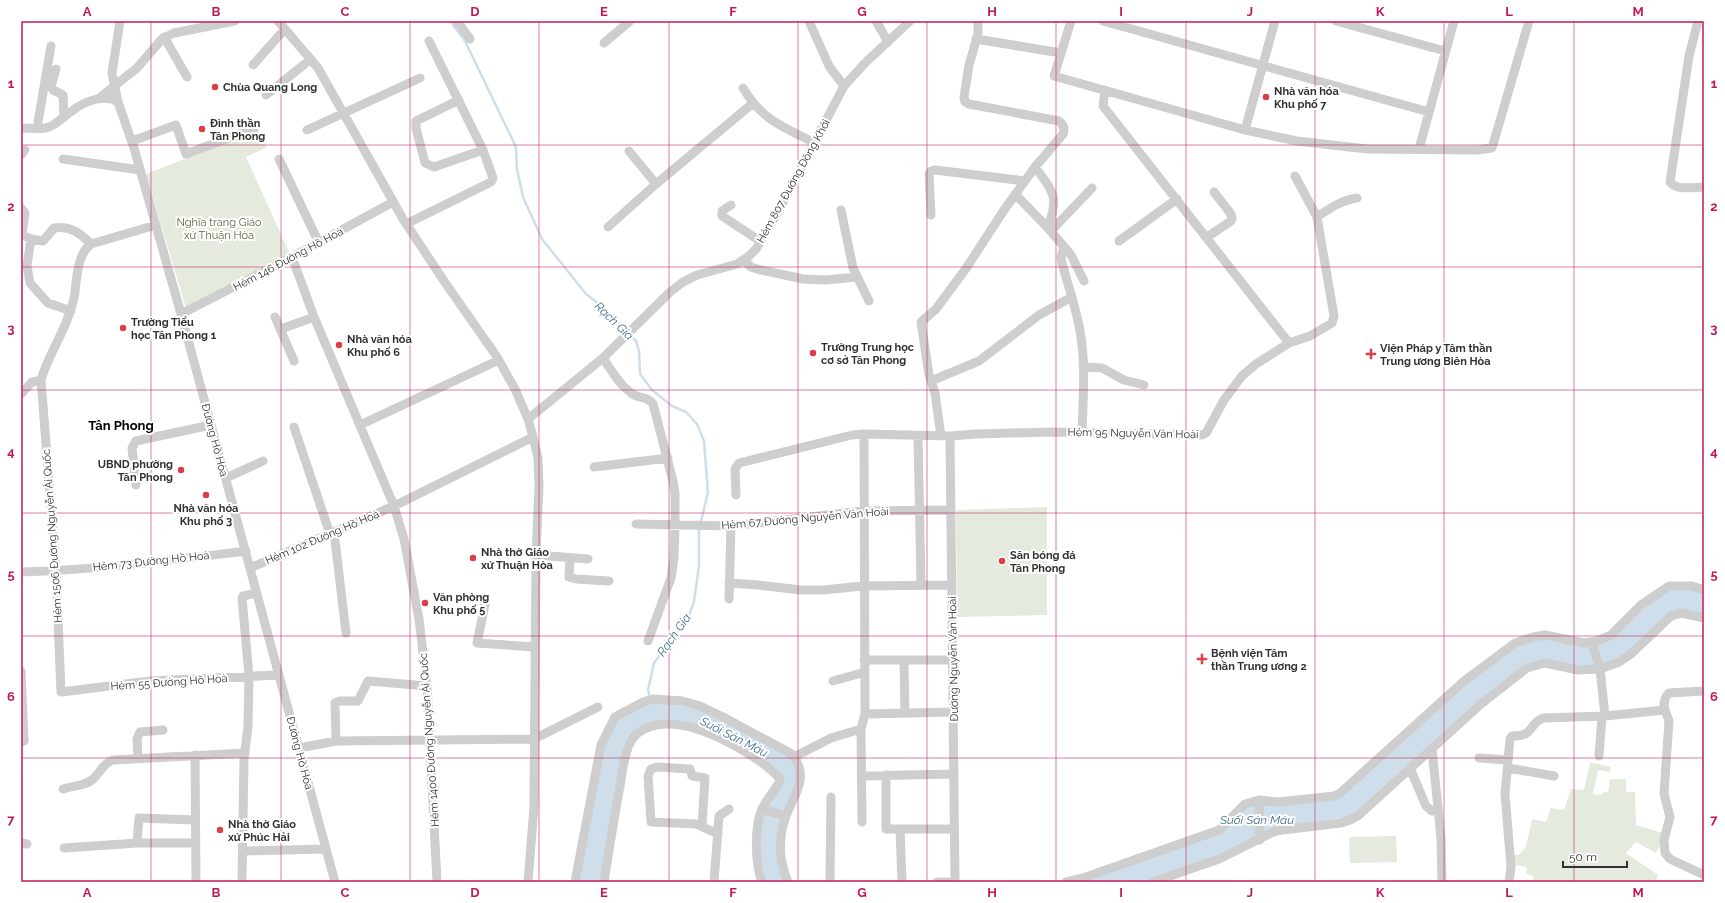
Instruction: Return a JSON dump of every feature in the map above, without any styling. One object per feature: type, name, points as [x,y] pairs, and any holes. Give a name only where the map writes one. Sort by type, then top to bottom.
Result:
[{"type":"street","name":"Đường Hồ Hòa","points":[[120,21],[112,74],[118,102],[132,141],[181,314],[246,551],[278,675],[336,882]]},
{"type":"street","points":[[21,128],[47,127],[74,109],[98,98],[137,68],[164,36],[235,21]]},
{"type":"street","points":[[278,21],[318,68],[406,224],[499,360],[515,389],[528,419],[538,458],[540,486],[536,555],[534,807],[528,882]]},
{"type":"street","points":[[457,21],[470,39]]},
{"type":"street","points":[[604,43],[630,21]]},
{"type":"street","points":[[809,21],[829,66],[844,86]]},
{"type":"street","points":[[876,21],[888,42]]},
{"type":"street","name":"Hẻm 807 Đường Đồng Khởi","points":[[603,358],[670,292],[683,282],[697,275],[737,264],[756,249],[778,212],[844,86],[865,62],[910,21]]},
{"type":"street","points":[[978,21],[976,39],[969,65],[964,97],[965,102],[1047,118],[1060,121],[1063,124],[1063,134],[1035,167],[1015,194],[1071,254],[1084,281]]},
{"type":"street","points":[[1071,21],[1054,76],[1244,130],[1314,144],[1367,149],[1477,150],[1492,148],[1529,21]]},
{"type":"street","points":[[1103,21],[1429,112]]},
{"type":"street","points":[[1244,130],[1275,21]]},
{"type":"street","points":[[1336,21],[1445,51]]},
{"type":"street","points":[[1419,149],[1454,21]]},
{"type":"street","points":[[1698,21],[1689,56],[1670,182],[1672,186],[1679,188],[1704,187]]},
{"type":"street","points":[[252,65],[286,29]]},
{"type":"street","points":[[164,36],[187,78]]},
{"type":"street","points":[[976,39],[1061,53]]},
{"type":"street","points":[[406,224],[491,182],[492,178],[492,173],[483,150],[429,41]]},
{"type":"street","points":[[37,128],[51,46]]},
{"type":"street","points":[[266,95],[311,59]]},
{"type":"street","points":[[56,69],[51,86],[53,90],[63,95],[64,117]]},
{"type":"street","points":[[308,130],[420,78]]},
{"type":"street","points":[[743,88],[752,104],[771,120],[815,143]]},
{"type":"street","points":[[1105,90],[1103,106],[1289,343]]},
{"type":"street","points":[[98,98],[108,98],[118,102]]},
{"type":"street","points":[[459,100],[416,121],[416,128],[426,163],[434,167],[483,150]]},
{"type":"street","points":[[608,227],[656,184],[752,104]]},
{"type":"street","points":[[132,141],[176,125],[186,154],[255,128]]},
{"type":"street","points":[[629,151],[656,184]]},
{"type":"street","points":[[279,159],[319,243]]},
{"type":"street","points":[[63,160],[140,170]]},
{"type":"street","points":[[1035,167],[1052,191],[1054,210],[1050,230]]},
{"type":"street","points":[[931,215],[929,174],[931,171],[943,171],[1025,181]]},
{"type":"street","points":[[1295,176],[1317,216],[1337,204],[1357,198]]},
{"type":"street","points":[[1050,230],[1092,188]]},
{"type":"street","points":[[1207,237],[1231,221],[1232,218],[1231,214],[1214,192]]},
{"type":"street","name":"Đường Nguyễn Văn Hoài","points":[[955,882],[951,510],[946,436],[931,381],[920,322],[936,309],[967,267],[1015,194]]},
{"type":"street","points":[[1118,241],[1177,199]]},
{"type":"street","name":"Hẻm 146 Đường Hồ Hoà","points":[[181,314],[319,243],[393,202]]},
{"type":"street","points":[[730,206],[722,211],[722,216],[760,241]]},
{"type":"street","points":[[21,208],[25,213],[21,234],[30,239],[43,241],[52,229],[63,227],[74,230],[91,244]]},
{"type":"street","points":[[841,210],[851,258],[857,277],[869,302]]},
{"type":"street","name":"Hẻm 95 Nguyễn Văn Hoài","points":[[736,495],[735,469],[739,463],[852,435],[946,436],[1006,433],[1082,432],[1202,435],[1206,433],[1224,400],[1242,376],[1256,364],[1289,343],[1310,336],[1332,323],[1334,320],[1317,216]]},
{"type":"street","points":[[21,394],[32,382],[40,380],[61,336],[71,311],[81,260],[84,252],[91,244],[156,225]]},
{"type":"street","points":[[30,239],[27,266],[30,283],[48,303],[71,311]]},
{"type":"street","points":[[1064,247],[1061,257],[1080,332],[1083,367],[1082,432]]},
{"type":"street","name":"Hẻm 1400 Đường Nguyễn Ái Quốc","points":[[292,257],[314,317],[394,506],[407,553],[419,619],[427,686],[437,882]]},
{"type":"street","points":[[743,260],[757,270],[802,280],[826,280],[857,277]]},
{"type":"street","points":[[931,381],[979,361],[1039,316],[1072,296]]},
{"type":"street","points":[[281,329],[314,317]]},
{"type":"street","points":[[275,318],[294,361]]},
{"type":"street","points":[[528,419],[603,358],[619,382],[626,389],[636,396],[648,399],[653,404],[668,458],[675,494],[675,525],[674,558],[671,578],[648,640]]},
{"type":"street","points":[[360,425],[499,360]]},
{"type":"street","points":[[1083,367],[1102,368],[1124,380],[1144,385]]},
{"type":"street","name":"Hẻm 1506 Đường Nguyễn Ái Quốc","points":[[40,380],[56,571],[61,692]]},
{"type":"street","points":[[136,485],[132,448],[136,442],[211,425]]},
{"type":"street","points":[[294,427],[332,533],[346,633]]},
{"type":"street","points":[[862,822],[861,729],[865,714],[863,586],[864,434]]},
{"type":"street","points":[[918,436],[921,585]]},
{"type":"street","name":"Hẻm 102 Đường Hồ Hoà","points":[[250,568],[394,506],[533,437]]},
{"type":"street","points":[[594,467],[668,458]]},
{"type":"street","points":[[226,478],[263,461]]},
{"type":"street","name":"Hẻm 67 Đường Nguyễn Văn Hoài","points":[[636,524],[731,526],[864,512],[951,510]]},
{"type":"street","points":[[729,599],[731,526]]},
{"type":"street","name":"Hẻm 73 Đường Hồ Hoà","points":[[21,572],[56,571],[164,561],[246,551]]},
{"type":"street","points":[[536,555],[588,559]]},
{"type":"street","points":[[570,558],[568,574],[572,579],[609,581]]},
{"type":"street","points":[[729,583],[800,590],[823,590],[863,586],[952,585]]},
{"type":"street","points":[[1071,881],[1216,831],[1221,828],[1244,804],[1260,800],[1278,802],[1334,796],[1343,792],[1464,681],[1516,643],[1533,637],[1545,636],[1584,644],[1592,643],[1611,635],[1641,605],[1669,586],[1682,585],[1704,590]]},
{"type":"street","points":[[242,882],[244,852],[245,753],[248,726],[249,676],[242,598],[243,596],[257,593]]},
{"type":"street","points":[[486,598],[477,643],[535,647]]},
{"type":"street","points":[[1152,882],[1219,859],[1282,830],[1341,823],[1359,815],[1481,704],[1527,668],[1545,663],[1578,670],[1600,669],[1619,662],[1631,654],[1671,616],[1682,613],[1704,618]]},
{"type":"street","points":[[1592,643],[1600,669],[1603,716],[1599,756]]},
{"type":"street","points":[[864,660],[953,660]]},
{"type":"street","points":[[904,660],[905,713]]},
{"type":"street","points":[[21,671],[22,741]]},
{"type":"street","points":[[833,681],[864,672]]},
{"type":"street","name":"Hẻm 55 Đường Hồ Hoà","points":[[61,692],[150,681],[278,675]]},
{"type":"street","points":[[336,741],[335,703],[340,701],[358,700],[368,681],[427,686]]},
{"type":"street","points":[[1704,691],[1669,693],[1663,704],[1669,720],[1664,794],[1670,817],[1663,846],[1665,853],[1670,860],[1704,875]]},
{"type":"street","points":[[575,882],[601,745],[615,718],[643,702],[653,699],[682,701],[700,706],[785,750],[798,761],[800,783],[786,816],[780,844],[781,858],[788,882]]},
{"type":"street","points":[[299,748],[336,741],[534,739],[598,707]]},
{"type":"street","points":[[1509,882],[1511,867],[1505,794],[1510,740],[1512,736],[1523,735],[1528,732],[1538,720],[1544,718],[1603,716],[1665,710]]},
{"type":"street","points":[[865,714],[953,712]]},
{"type":"street","points":[[604,882],[626,754],[630,743],[638,733],[646,728],[657,725],[694,727],[707,732],[752,756],[780,779],[779,783],[762,809],[757,844],[757,861],[762,882]]},
{"type":"street","points":[[794,757],[831,738],[861,729]]},
{"type":"street","points":[[138,759],[138,735],[140,732],[163,730]]},
{"type":"street","points":[[1432,749],[1441,838],[1442,882]]},
{"type":"street","points":[[62,789],[88,782],[110,761],[245,753]]},
{"type":"street","points":[[195,755],[196,882]]},
{"type":"street","points":[[1479,758],[1554,776]]},
{"type":"street","points":[[702,825],[705,778],[692,776],[690,769],[657,767],[651,770],[648,776],[650,822],[702,825],[718,834]]},
{"type":"street","points":[[1410,768],[1426,806],[1432,811],[1438,811]]},
{"type":"street","points":[[861,776],[954,774]]},
{"type":"street","points":[[886,775],[886,830],[954,829]]},
{"type":"street","points":[[830,882],[831,797]]},
{"type":"street","points":[[1260,800],[1260,840]]},
{"type":"street","points":[[714,882],[720,815],[729,809]]},
{"type":"street","points":[[762,809],[786,816]]},
{"type":"street","points":[[137,843],[139,818],[195,820]]},
{"type":"street","points":[[900,829],[902,882]]},
{"type":"street","points":[[64,848],[137,843],[196,843]]},
{"type":"street","points":[[244,852],[326,849]]},
{"type":"street","points":[[937,882],[955,882]]},
{"type":"green space","name":"Nghĩa trang Giáo xứ Thuận Hòa","points":[[256,131],[267,147],[246,157],[290,254],[186,308],[146,174]]},
{"type":"green space","name":"Sân bóng đá Tân Phong","points":[[1047,507],[1047,615],[957,617],[956,510]]},
{"type":"green space","points":[[1590,762],[1611,767],[1610,772],[1598,770],[1593,794],[1602,795],[1602,793],[1608,792],[1610,779],[1626,779],[1626,792],[1635,792],[1636,825],[1663,833],[1660,846],[1656,853],[1636,842],[1626,853],[1658,875],[1656,882],[1532,882],[1534,876],[1526,874],[1527,867],[1514,865],[1513,855],[1519,855],[1526,847],[1532,819],[1546,822],[1551,808],[1564,810],[1571,789],[1584,790]]},
{"type":"green space","points":[[1396,836],[1397,862],[1350,863],[1349,837]]},
{"type":"water","name":"Suối Săn Máu","points":[[1681,588],[1704,593],[1704,615],[1682,610],[1618,659],[1596,667],[1533,663],[1357,812],[1349,817],[1281,827],[1218,856],[1143,882],[1077,882],[1219,833],[1246,807],[1254,804],[1335,799],[1466,682],[1517,646],[1531,640],[1545,639],[1590,646],[1670,589]]},
{"type":"water","name":"Suối Săn Máu","points":[[649,703],[667,703],[698,709],[789,756],[795,765],[797,781],[782,820],[785,882],[766,882],[760,848],[760,831],[765,810],[782,784],[753,753],[671,722],[627,742],[602,882],[579,882],[604,746],[618,720]]},
{"type":"waterway","name":"Rạch Gia","points":[[450,21],[465,41],[516,147],[517,169],[523,197],[542,239],[586,294],[599,304],[627,331]]},
{"type":"waterway","name":"Rạch Gia","points":[[630,335],[636,341],[639,351],[640,374],[652,390],[672,406],[686,412],[697,424],[704,441],[708,492],[699,530],[699,566],[694,602],[688,618],[654,663],[648,690],[650,698]]},
{"type":"place","name":"Chùa Quang Long","points":[[215,87]]},
{"type":"place","name":"Nhà văn hóa Khu phố 7","points":[[1266,97]]},
{"type":"place","name":"Đình thần Tân Phong","points":[[202,129]]},
{"type":"place","name":"Trường Tiểu học Tân Phong 1","points":[[123,328]]},
{"type":"place","name":"Nhà văn hóa Khu phố 6","points":[[339,345]]},
{"type":"place","name":"Trường Trung học cơ sở Tân Phong","points":[[813,353]]},
{"type":"place","name":"Viện Pháp y Tâm thần Trung ương Biên Hòa","points":[[1371,354]]},
{"type":"place","name":"UBND phường Tân Phong","points":[[181,470]]},
{"type":"place","name":"Nhà văn hóa Khu phố 3","points":[[206,495]]},
{"type":"place","name":"Nhà thờ Giáo xứ Thuận Hòa","points":[[473,558]]},
{"type":"place","name":"Sân bóng đá Tân Phong","points":[[1002,561]]},
{"type":"place","name":"Văn phòng Khu phố 5","points":[[425,603]]},
{"type":"place","name":"Bệnh viện Tâm thần Trung ương 2","points":[[1202,659]]},
{"type":"place","name":"Nhà thờ Giáo xứ Phúc Hải","points":[[220,830]]},
{"type":"district","name":"Tân Phong","points":[[121,425]]}]
